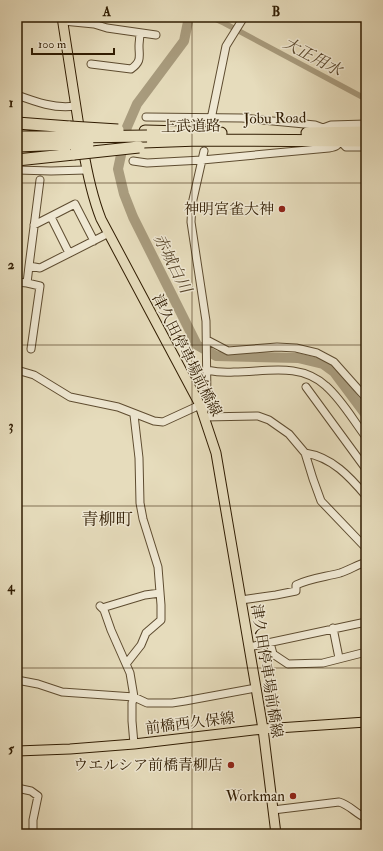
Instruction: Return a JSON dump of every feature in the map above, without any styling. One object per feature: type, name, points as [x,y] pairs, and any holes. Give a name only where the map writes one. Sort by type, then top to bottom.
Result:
[{"type":"highway","points":[[17,123],[72,140]]},
{"type":"highway","name":"Jobu Road","points":[[17,137],[72,140],[143,139],[325,131],[340,137],[366,132]]},
{"type":"highway","name":"上武道路","points":[[143,139],[199,140],[340,137],[366,141]]},
{"type":"highway","points":[[17,146],[72,140],[143,139]]},
{"type":"highway","points":[[17,160],[72,140]]},
{"type":"main road","name":"津久田停車場前橋線","points":[[62,19],[86,170],[95,202],[109,233],[200,405],[216,453],[263,729],[276,834]]},
{"type":"main road","name":"前橋西久保線","points":[[17,751],[134,744],[263,729],[366,722]]},
{"type":"street","points":[[211,120],[226,46],[244,17]]},
{"type":"street","points":[[62,19],[94,24],[107,28],[156,34]]},
{"type":"street","points":[[90,64],[131,69],[136,66],[140,58],[140,33]]},
{"type":"street","points":[[17,95],[46,105],[63,107],[75,106]]},
{"type":"street","points":[[146,117],[211,120],[242,118],[315,125],[325,131],[331,125],[366,124]]},
{"type":"street","points":[[340,137],[346,147],[366,147]]},
{"type":"street","points":[[133,161],[147,163],[202,160],[333,147],[339,144],[340,137]]},
{"type":"street","points":[[204,151],[192,204],[191,222],[206,320],[207,399],[204,416],[258,416],[269,420],[288,434],[305,453],[321,501],[366,548]]},
{"type":"street","points":[[17,170],[86,170]]},
{"type":"street","points":[[27,283],[40,180]]},
{"type":"street","points":[[34,225],[75,204],[94,241]]},
{"type":"street","points":[[51,217],[69,253]]},
{"type":"street","points":[[29,266],[40,268],[109,233]]},
{"type":"street","points":[[17,282],[40,286],[31,349]]},
{"type":"street","points":[[207,340],[228,351],[277,347],[296,348],[317,353],[334,362],[366,398]]},
{"type":"street","points":[[207,368],[235,372],[274,370],[307,374],[326,386],[366,437]]},
{"type":"street","points":[[17,370],[34,375],[70,397],[118,407],[154,421],[163,422],[200,405]]},
{"type":"street","points":[[306,387],[366,469]]},
{"type":"street","points":[[126,664],[141,645],[146,633],[161,620],[158,567],[143,519],[140,503],[139,458],[134,414]]},
{"type":"street","points":[[305,453],[329,461],[350,478],[366,496]]},
{"type":"street","points":[[241,600],[296,591],[296,584],[316,577],[340,573],[366,562]]},
{"type":"street","points":[[134,744],[132,703],[134,697],[130,673],[104,610],[101,607],[160,592]]},
{"type":"street","points":[[249,647],[366,622]]},
{"type":"street","points":[[333,628],[339,658]]},
{"type":"street","points":[[270,643],[273,654],[288,664],[323,662],[366,652]]},
{"type":"street","points":[[17,680],[38,684],[62,692],[134,697],[147,703],[172,703],[256,688]]},
{"type":"street","points":[[17,788],[31,791],[38,796],[32,834]]},
{"type":"street","points":[[273,810],[339,802],[351,807],[361,816],[366,818]]},
{"type":"waterway","name":"赤城白川","points":[[189,17],[184,41],[137,104],[127,127],[118,169],[124,194],[133,217],[197,345],[216,356],[298,358],[323,364],[334,372],[366,415]]},
{"type":"waterway","name":"大正用水","points":[[203,17],[213,18],[224,23],[366,99]]},
{"type":"place","name":"神明宮雀大神","points":[[282,209]]},
{"type":"place","name":"ウエルシア前橋青柳店","points":[[231,765]]},
{"type":"place","name":"Workman","points":[[293,796]]},
{"type":"district","name":"青柳町","points":[[107,519]]}]
